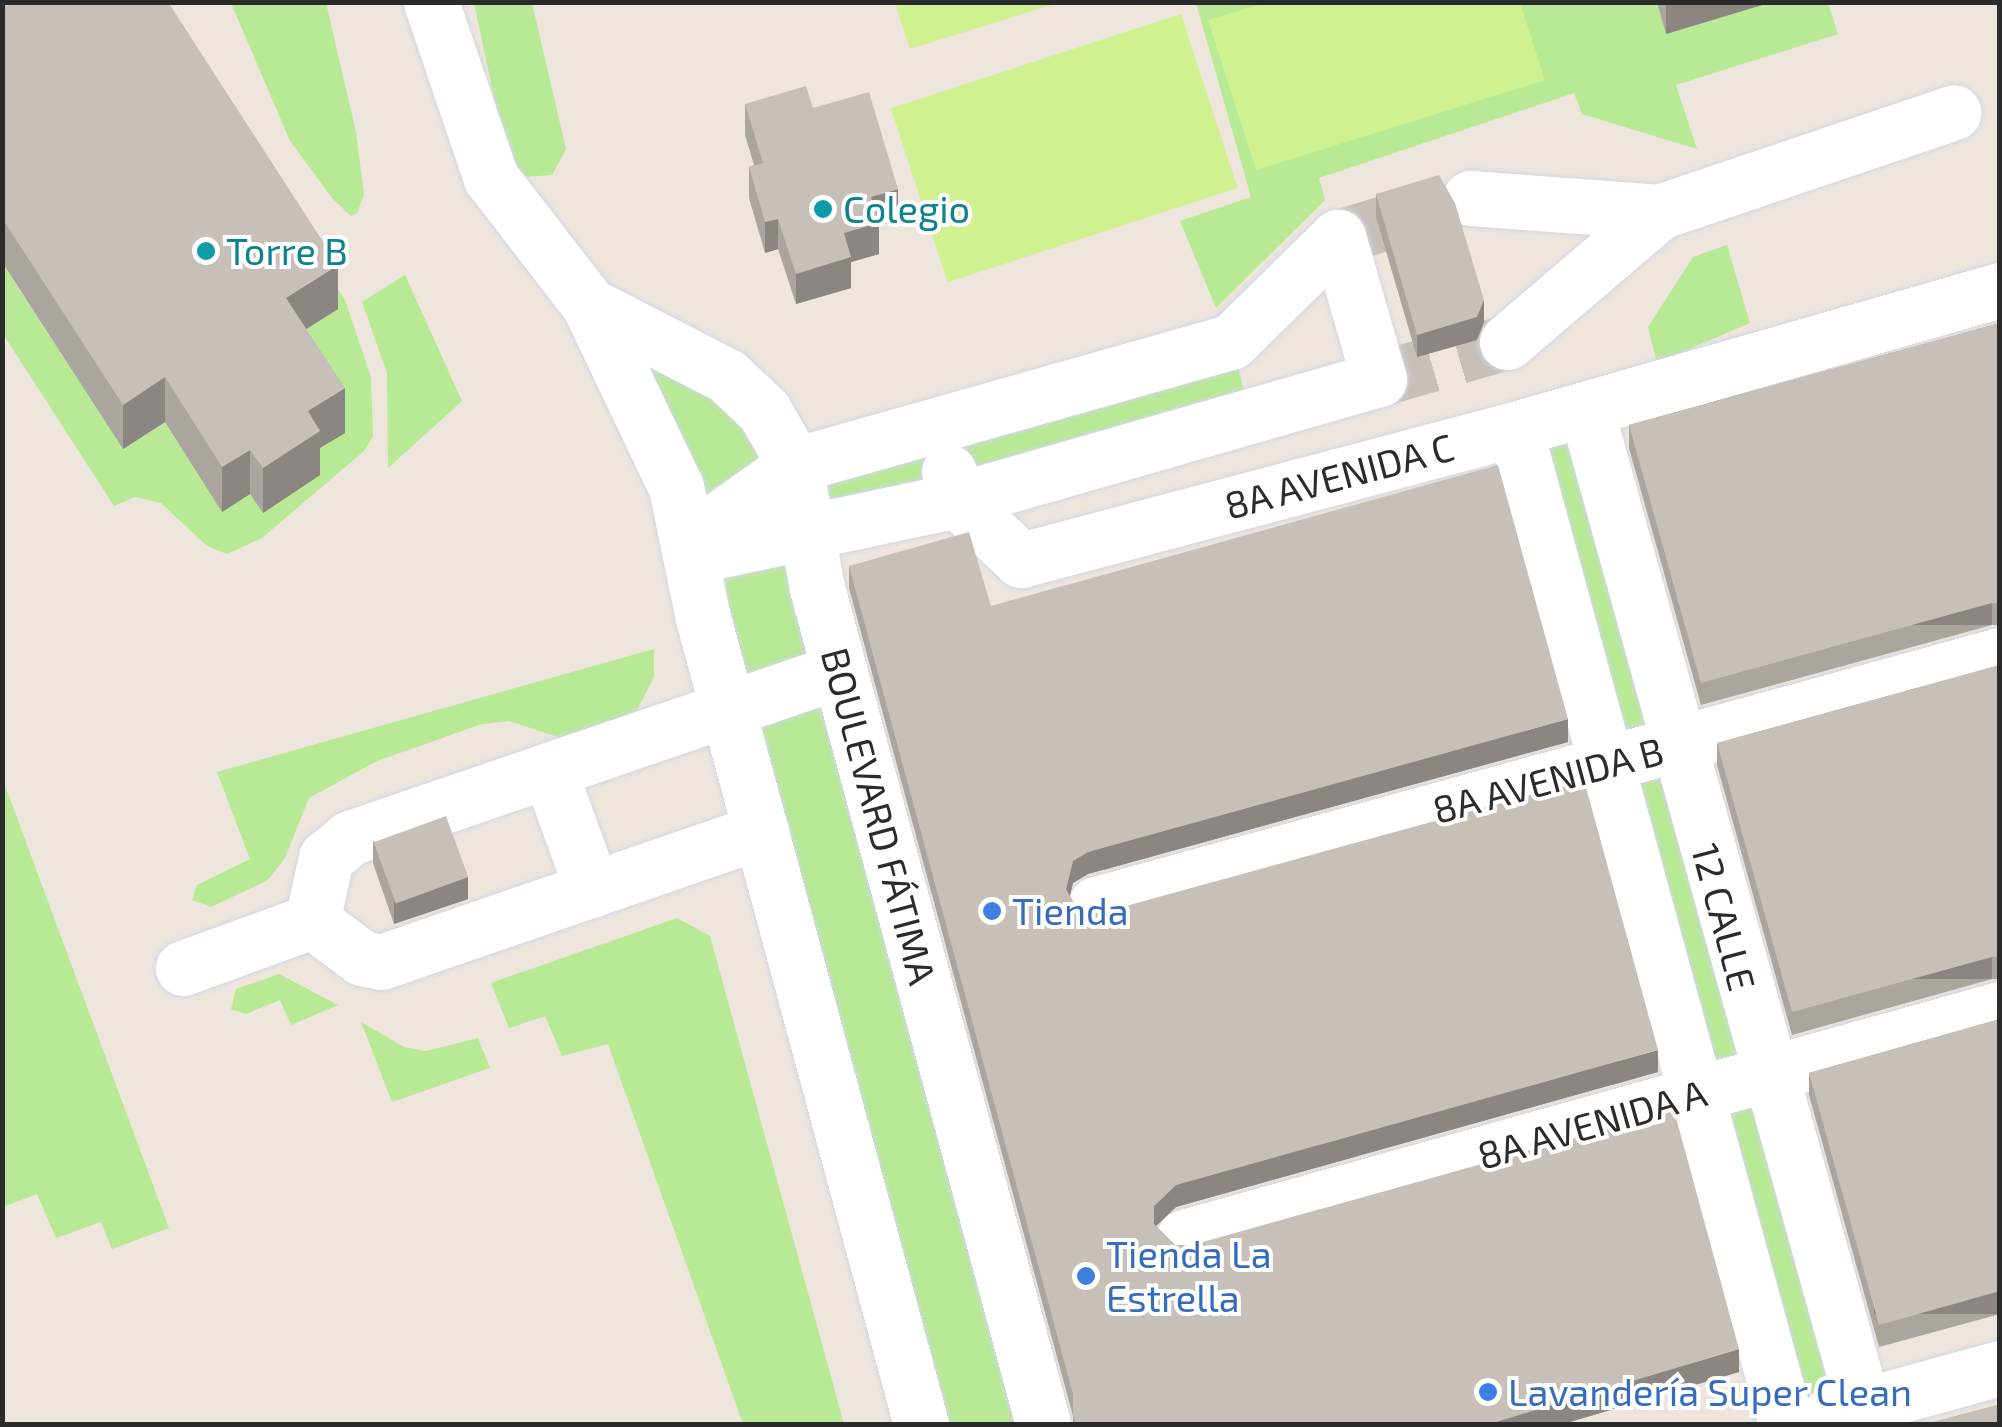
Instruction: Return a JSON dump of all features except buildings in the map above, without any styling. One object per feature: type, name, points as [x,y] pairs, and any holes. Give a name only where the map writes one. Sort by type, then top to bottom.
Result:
[{"type":"street","name":"BOULEVARD FÁTIMA","points":[[431,2],[491,178],[589,306],[676,487],[728,711],[921,1424]]},
{"type":"street","points":[[1507,342],[1659,212],[1954,112]]},
{"type":"street","points":[[1470,198],[1659,212]]},
{"type":"street","points":[[1338,237],[1379,379],[958,500],[807,532],[692,548],[794,465],[1231,342],[1338,237]]},
{"type":"street","name":"8A AVENIDA C","points":[[958,500],[1022,560],[1515,429],[2000,290]]},
{"type":"street","name":"BOULEVARD FÁTIMA","points":[[589,306],[728,376],[776,426],[794,465],[839,671],[1043,1424]]},
{"type":"street","points":[[1231,342],[1251,416]]},
{"type":"street","name":"12 CALLE","points":[[1586,409],[1765,1074],[1862,1412]]},
{"type":"street","points":[[935,426],[958,500]]},
{"type":"street","name":"12 CALLE","points":[[1515,429],[1786,1424]]},
{"type":"street","name":"8A AVENIDA B","points":[[1096,904],[2000,655]]},
{"type":"street","points":[[312,920],[322,868],[340,842],[839,671]]},
{"type":"street","points":[[549,770],[592,888]]},
{"type":"street","points":[[312,920],[362,958],[381,962],[760,831]]},
{"type":"street","points":[[184,968],[312,920]]},
{"type":"street","name":"8A AVENIDA A","points":[[1184,1237],[2000,1009]]},
{"type":"street","points":[[1797,1424],[1862,1412],[2000,1368]]},
{"type":"green space","points":[[895,2],[1058,3],[910,49]]},
{"type":"green space","points":[[231,3],[326,3],[356,132],[364,195],[357,213],[351,216],[333,199],[290,141]]},
{"type":"green space","points":[[474,3],[532,3],[566,149],[552,175],[524,177],[506,154]]},
{"type":"green space","points":[[1196,3],[1828,3],[1838,34],[1676,85],[1697,149],[1582,114],[1574,93],[1319,178],[1325,200],[1216,308],[1180,221],[1251,197]]},
{"type":"green space","points":[[1265,3],[1520,3],[1545,80],[1256,170],[1208,20]]},
{"type":"green space","points":[[1181,14],[1238,188],[947,282],[891,108]]},
{"type":"green space","points":[[170,30],[345,300],[371,377],[373,436],[364,451],[262,538],[227,554],[207,546],[161,503],[135,497],[114,506],[3,334],[2,263],[123,448],[165,422],[223,511],[250,494],[263,512],[308,456],[344,433],[286,342],[337,309]]},
{"type":"green space","points":[[1727,245],[1750,323],[1657,363],[1648,327],[1693,257]]},
{"type":"green space","points":[[405,275],[462,401],[388,468],[387,373],[362,302]]},
{"type":"green space","points":[[1231,342],[1251,416],[807,532],[1043,1424],[921,1424],[616,361],[713,367],[785,443]]},
{"type":"green space","points":[[1586,409],[1876,1421],[1800,1424],[1515,429]]},
{"type":"green space","points":[[654,649],[654,677],[636,712],[564,739],[509,721],[482,724],[377,761],[309,798],[285,858],[268,880],[211,907],[192,900],[197,885],[250,859],[217,772]]},
{"type":"green space","points":[[3,780],[169,1228],[112,1249],[101,1222],[56,1238],[37,1194],[3,1207]]},
{"type":"green space","points":[[677,918],[710,936],[844,1424],[743,1424],[608,1044],[562,1056],[545,1016],[509,1028],[491,983]]},
{"type":"green space","points":[[279,974],[338,1005],[291,1025],[280,1000],[246,1014],[231,1009],[236,989]]},
{"type":"green space","points":[[361,1022],[404,1047],[426,1051],[478,1038],[490,1068],[392,1102]]},
{"type":"tunnel","points":[[1338,237],[1448,204]]},
{"type":"tunnel","points":[[1379,379],[1507,342]]},
{"type":"place","name":"Colegio","points":[[823,209]]},
{"type":"place","name":"Torre B","points":[[206,251]]},
{"type":"place","name":"Tienda","points":[[992,911]]},
{"type":"place","name":"Tienda La Estrella","points":[[1086,1276]]},
{"type":"place","name":"Lavandería Super Clean","points":[[1488,1392]]}]
